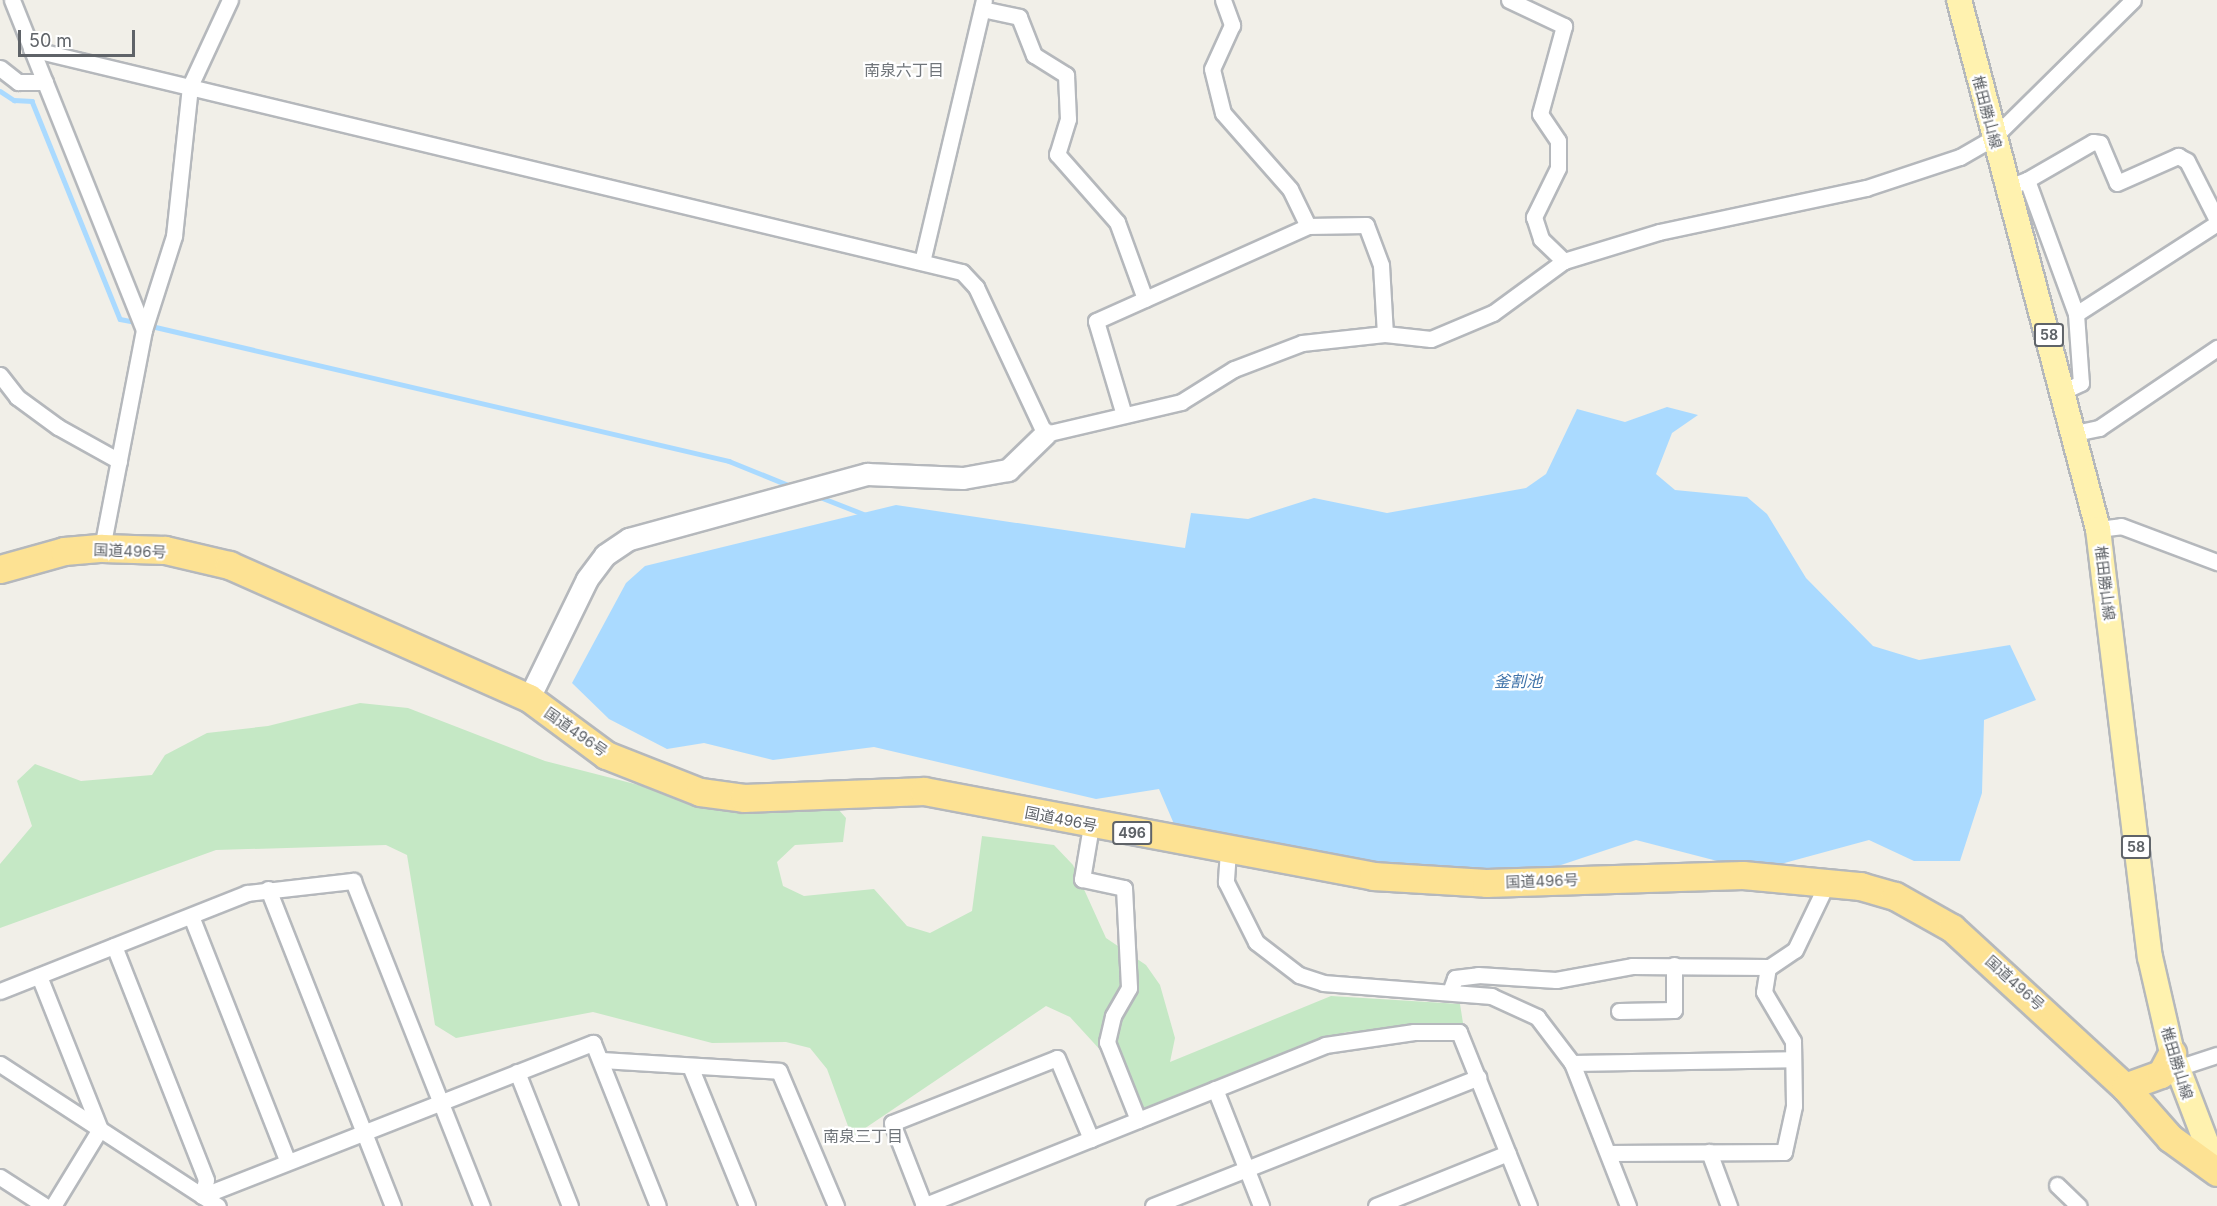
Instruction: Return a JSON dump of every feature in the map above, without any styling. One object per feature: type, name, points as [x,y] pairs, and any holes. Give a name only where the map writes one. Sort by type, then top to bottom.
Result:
[{"type":"highway","name":"国道496号","points":[[0,569],[63,551],[102,548],[165,550],[229,565],[529,698],[606,754],[700,792],[744,798],[924,791],[1090,826],[1373,876],[1486,883],[1743,875],[1828,881],[1894,896],[1952,928],[2125,1087],[2170,1138],[2217,1171]]},
{"type":"highway","points":[[2125,1087],[2161,1074],[2175,1061]]},
{"type":"main road","name":"椎田勝山線","points":[[1959,0],[1994,137],[2017,183],[2064,392],[2098,529],[2142,900],[2163,1017],[2175,1061],[2217,1171]]},
{"type":"street","points":[[12,0],[144,330]]},
{"type":"street","points":[[102,548],[144,330],[174,236],[190,86],[230,0]]},
{"type":"street","points":[[1223,0],[1232,24],[1212,69],[1223,113],[1290,189],[1308,226]]},
{"type":"street","points":[[1509,0],[1564,26],[1540,114],[1558,141],[1558,168],[1534,217],[1541,239],[1564,261]]},
{"type":"street","points":[[529,698],[587,579],[605,555],[629,539],[867,474],[963,478],[1008,470],[1045,434],[1181,402],[1266,354],[1302,344],[1385,334],[1431,339],[1460,329],[1493,313],[1564,261],[1659,232],[1866,188],[1960,157],[1994,137],[2133,0]]},
{"type":"street","points":[[922,262],[983,4],[1019,17],[1034,55],[1066,75],[1068,118],[1057,153],[1117,222],[1145,299]]},
{"type":"street","points":[[32,49],[922,262],[970,279],[1045,434]]},
{"type":"street","points":[[0,68],[18,82],[45,82]]},
{"type":"street","points":[[2064,392],[2081,383],[2076,314],[2017,183],[2093,142],[2100,143],[2117,183],[2178,156],[2187,160],[2217,221],[2076,314]]},
{"type":"street","points":[[1124,415],[1096,321],[1308,226],[1366,225],[1381,265],[1385,334]]},
{"type":"street","points":[[2075,433],[2099,428],[2217,348]]},
{"type":"street","points":[[0,375],[17,397],[50,421],[119,461]]},
{"type":"street","points":[[2098,529],[2121,526],[2217,562]]},
{"type":"street","points":[[1090,826],[1082,879],[1124,888],[1129,988],[1113,1016],[1107,1042],[1138,1120]]},
{"type":"street","points":[[1228,851],[1226,882],[1237,908],[1256,942],[1276,962],[1323,983],[1491,996],[1521,1008],[1550,1029],[1572,1063],[1628,1206]]},
{"type":"street","points":[[0,991],[191,916],[268,889],[352,881],[482,1206]]},
{"type":"street","points":[[1450,992],[1455,978],[1478,975],[1556,980],[1674,965],[1768,968],[1795,950],[1828,881]]},
{"type":"street","points":[[268,889],[366,1131],[393,1206]]},
{"type":"street","points":[[191,916],[288,1162]]},
{"type":"street","points":[[114,946],[206,1180],[202,1196]]},
{"type":"street","points":[[1619,1011],[1674,1010],[1674,965]]},
{"type":"street","points":[[1608,1153],[1784,1152],[1794,1106],[1793,1041],[1764,992],[1768,968]]},
{"type":"street","points":[[39,976],[100,1129]]},
{"type":"street","points":[[1091,1139],[1057,1058],[892,1123],[923,1206],[957,1200],[1091,1139],[1325,1045],[1414,1032],[1459,1032],[1529,1206]]},
{"type":"street","points":[[202,1196],[593,1043],[658,1206]]},
{"type":"street","points":[[2175,1061],[2217,1054]]},
{"type":"street","points":[[1572,1063],[1792,1059]]},
{"type":"street","points":[[601,1060],[779,1071],[836,1206]]},
{"type":"street","points":[[0,1064],[218,1206]]},
{"type":"street","points":[[690,1066],[747,1206]]},
{"type":"street","points":[[517,1072],[570,1206]]},
{"type":"street","points":[[1153,1206],[1478,1077]]},
{"type":"street","points":[[1215,1089],[1261,1206]]},
{"type":"street","points":[[53,1206],[100,1129]]},
{"type":"street","points":[[1709,1152],[1729,1206]]},
{"type":"street","points":[[1376,1206],[1508,1154]]},
{"type":"street","points":[[0,1177],[45,1206]]},
{"type":"street","points":[[2056,1185],[2079,1206]]},
{"type":"green space","points":[[360,703],[408,708],[545,761],[709,803],[831,801],[846,818],[843,842],[795,845],[777,862],[783,886],[804,896],[874,889],[907,926],[930,933],[972,911],[982,836],[1054,845],[1073,865],[1106,938],[1146,965],[1160,985],[1175,1038],[1170,1062],[1331,996],[1460,1004],[1463,1023],[1346,1032],[1133,1113],[1103,1053],[1070,1017],[1046,1006],[852,1137],[827,1069],[810,1048],[786,1042],[712,1043],[593,1012],[456,1038],[435,1025],[407,855],[386,845],[216,850],[0,928],[0,864],[32,826],[17,781],[35,764],[81,781],[152,775],[165,755],[207,733],[268,726]]},
{"type":"water","name":"釜割池","points":[[1667,407],[1698,415],[1672,433],[1656,474],[1675,490],[1747,497],[1767,514],[1806,578],[1873,646],[1919,660],[2010,645],[2036,700],[1984,720],[1982,793],[1960,861],[1914,861],[1869,840],[1777,865],[1729,864],[1636,840],[1546,870],[1386,866],[1174,824],[1159,789],[1096,799],[874,747],[773,760],[704,743],[667,749],[609,719],[572,683],[626,583],[645,566],[896,505],[1185,548],[1191,513],[1248,519],[1314,498],[1387,513],[1526,488],[1546,474],[1577,409],[1625,422]]},
{"type":"waterway","points":[[0,91],[14,100],[32,101],[120,319],[136,322]]},
{"type":"waterway","points":[[147,325],[729,461],[793,487]]},
{"type":"waterway","points":[[815,495],[866,515]]},
{"type":"district","name":"南泉六丁目","points":[[904,70]]},
{"type":"district","name":"南泉三丁目","points":[[863,1136]]}]
